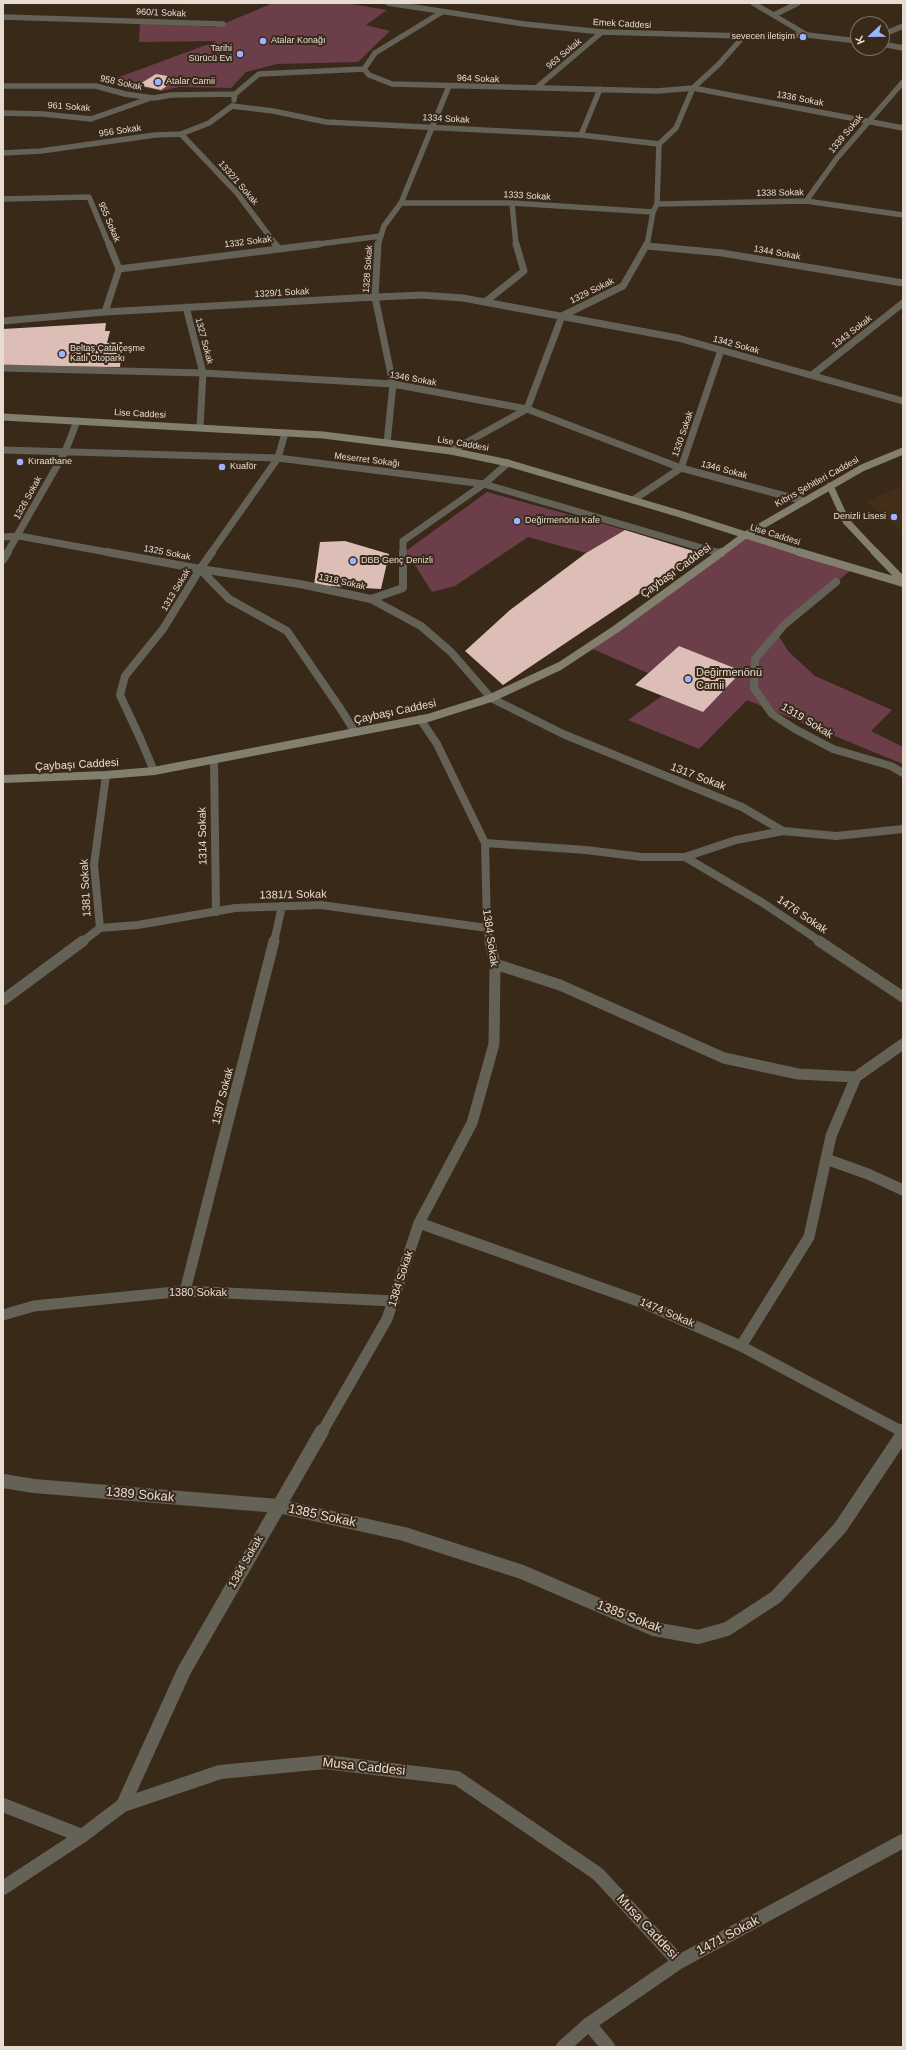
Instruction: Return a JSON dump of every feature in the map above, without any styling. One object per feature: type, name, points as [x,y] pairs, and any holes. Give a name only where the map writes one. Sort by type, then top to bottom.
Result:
[{"type":"main road","name":"Lise Caddesi","points":[[3,417],[285,432],[324,435],[451,451],[508,463],[633,500],[744,536],[903,582]]},
{"type":"main road","name":"Kıbrıs Şehitleri Caddesi","points":[[744,536],[862,468],[903,451]]},
{"type":"main road","points":[[830,486],[846,521],[903,582]]},
{"type":"main road","name":"Çaybaşı Caddesi","points":[[3,779],[106,775],[154,771],[420,719],[491,698],[560,666],[616,629],[744,536]]},
{"type":"street","name":"Emek Caddesi","points":[[388,3],[442,12],[602,32],[744,36],[807,35],[850,40]]},
{"type":"street","points":[[753,3],[807,35]]},
{"type":"street","points":[[774,15],[798,3]]},
{"type":"street","points":[[232,106],[235,94],[259,74],[364,69],[375,54],[442,12]]},
{"type":"street","name":"960/1 Sokak","points":[[3,17],[223,24]]},
{"type":"street","points":[[890,32],[903,26]]},
{"type":"street","name":"963 Sokak","points":[[536,88],[602,32]]},
{"type":"street","points":[[659,144],[676,128],[693,88],[719,64],[744,36]]},
{"type":"street","points":[[890,46],[903,48]]},
{"type":"street","name":"964 Sokak","points":[[364,69],[369,75],[392,84],[657,91],[693,88]]},
{"type":"street","name":"1339 Sokak","points":[[806,201],[837,158],[903,82]]},
{"type":"street","name":"958 Sokak","points":[[3,86],[57,88],[96,86],[125,94],[154,98],[171,95],[235,94]]},
{"type":"street","name":"1328 Sokak","points":[[387,443],[394,384],[375,297],[378,244],[384,226],[401,203],[449,86]]},
{"type":"street","name":"1336 Sokak","points":[[693,88],[903,128]]},
{"type":"street","points":[[581,135],[600,89]]},
{"type":"street","name":"961 Sokak","points":[[3,113],[43,114],[91,119],[141,100],[154,98]]},
{"type":"street","name":"1334 Sokak","points":[[232,106],[273,111],[326,122],[581,135],[659,144]]},
{"type":"street","name":"956 Sokak","points":[[3,153],[42,151],[181,134],[209,123],[232,106]]},
{"type":"street","name":"1332/1 Sokak","points":[[181,134],[237,193],[278,248]]},
{"type":"street","name":"1329 Sokak","points":[[527,409],[562,316],[623,286],[647,246],[653,212],[656,204],[659,144]]},
{"type":"street","name":"955 Sokak","points":[[3,199],[89,197],[119,269]]},
{"type":"street","name":"1338 Sokak","points":[[656,204],[806,201],[903,215]]},
{"type":"street","name":"1333 Sokak","points":[[401,203],[512,204],[653,212]]},
{"type":"street","points":[[485,302],[524,270],[515,240],[512,204]]},
{"type":"street","name":"1332 Sokak","points":[[119,269],[381,236]]},
{"type":"street","name":"1344 Sokak","points":[[647,246],[722,253],[903,283]]},
{"type":"street","points":[[105,312],[119,269]]},
{"type":"street","name":"1329/1 Sokak","points":[[3,321],[105,312],[422,295],[463,298],[562,316]]},
{"type":"street","name":"1343 Sokak","points":[[812,375],[901,307]]},
{"type":"street","name":"1327 Sokak","points":[[186,308],[203,373],[200,427]]},
{"type":"street","name":"1342 Sokak","points":[[562,316],[678,338],[903,401]]},
{"type":"street","name":"1330 Sokak","points":[[633,500],[681,468],[721,350]]},
{"type":"street","name":"1346 Sokak","points":[[3,368],[203,373],[394,384],[527,409],[681,468],[804,501]]},
{"type":"street","points":[[451,451],[527,409]]},
{"type":"street","name":"1326 Sokak","points":[[3,560],[19,536],[65,452],[77,421]]},
{"type":"street","name":"1313 Sokak","points":[[154,771],[120,695],[125,676],[163,629],[200,569],[278,458],[285,432]]},
{"type":"street","name":"Meserret Sokağı","points":[[3,450],[278,458],[484,484],[719,553]]},
{"type":"street","points":[[371,599],[403,588],[403,541],[484,484],[508,463]]},
{"type":"street","name":"1325 Sokak","points":[[3,537],[19,536],[200,569],[229,598],[253,610],[287,631],[355,732]]},
{"type":"street","name":"1318 Sokak","points":[[200,569],[300,584],[371,599],[421,626],[451,652],[491,698]]},
{"type":"street","name":"1319 Sokak","points":[[836,582],[784,625],[755,658],[754,688],[772,714],[795,729],[833,749],[891,766],[903,773]]},
{"type":"street","name":"1317 Sokak","points":[[491,698],[563,734],[643,768],[742,807],[783,831],[836,836],[903,829]]},
{"type":"street","name":"1384 Sokak","points":[[123,1804],[184,1671],[387,1319],[419,1223],[472,1123],[494,1044],[496,964],[487,928],[485,843],[437,744],[420,719]]},
{"type":"street","name":"1314 Sokak","points":[[214,760],[216,912]]},
{"type":"street","name":"1381 Sokak","points":[[3,1000],[100,928],[94,865],[106,775]]},
{"type":"street","points":[[485,843],[586,850],[642,858],[685,857],[736,840],[783,831]]},
{"type":"street","name":"1476 Sokak","points":[[685,857],[763,903],[903,997]]},
{"type":"street","name":"1381/1 Sokak","points":[[100,928],[138,926],[235,908],[321,905],[487,928]]},
{"type":"street","name":"1387 Sokak","points":[[185,1291],[265,980],[282,906]]},
{"type":"street","points":[[496,964],[560,985],[724,1058],[798,1074],[856,1076]]},
{"type":"street","points":[[741,1346],[809,1237],[831,1136],[856,1076],[903,1044]]},
{"type":"street","points":[[826,1159],[868,1174],[903,1190]]},
{"type":"street","name":"1474 Sokak","points":[[419,1223],[641,1302],[741,1346],[903,1433]]},
{"type":"street","name":"1380 Sokak","points":[[3,1315],[34,1306],[185,1291],[394,1301]]},
{"type":"street","name":"1385 Sokak","points":[[278,1506],[404,1534],[522,1572],[654,1629],[698,1637],[728,1629],[776,1597],[840,1528],[903,1433]]},
{"type":"street","name":"1389 Sokak","points":[[3,1481],[34,1486],[278,1506]]},
{"type":"street","name":"Musa Caddesi","points":[[3,1888],[82,1836],[123,1804],[220,1772],[325,1762],[457,1778],[598,1874],[679,1962]]},
{"type":"street","points":[[3,1805],[82,1836]]},
{"type":"street","name":"1471 Sokak","points":[[563,2047],[589,2024],[679,1962],[903,1841]]},
{"type":"street","points":[[589,2024],[608,2047]]},
{"type":"shaded area","points":[[273,3],[345,3],[387,10],[366,25],[390,31],[358,62],[277,64],[246,72],[231,88],[179,87],[161,91],[111,80],[217,41],[139,42],[140,23],[216,27]]},
{"type":"shaded area","name":"Denizli Lisesi","points":[[903,485],[903,532],[866,502]]},
{"type":"shaded area","points":[[487,492],[625,530],[586,553],[528,537],[455,586],[432,592],[406,551]]},
{"type":"shaded area","points":[[744,536],[852,569],[777,633],[788,651],[815,676],[892,710],[871,731],[903,747],[903,764],[747,700],[699,749],[628,720],[662,696],[703,711],[742,671],[679,646],[648,673],[588,647]]},
{"type":"building","name":"Atalar Camii","points":[[156,74],[179,78],[161,90],[138,85]]},
{"type":"building","name":"Beltaş Çatalçeşme Katlı Otoparkı","points":[[106,323],[105,331],[110,331],[107,343],[122,342],[120,367],[3,366],[3,329]]},
{"type":"building","points":[[625,530],[700,553],[503,685],[465,651],[510,610],[586,553]]},
{"type":"building","name":"DBB Genç Denizli","points":[[345,541],[389,554],[381,589],[314,585],[320,542]]},
{"type":"building","name":"Değirmenönü Camii","points":[[679,646],[742,671],[703,712],[635,685]]},
{"type":"place","name":"sevecen iletişim","points":[[803,37]]},
{"type":"place","name":"Atalar Konağı","points":[[263,41]]},
{"type":"place","name":"Tarihi Sürücü Evi","points":[[240,54]]},
{"type":"place","name":"Atalar Camii","points":[[158,82]]},
{"type":"place","name":"Beltaş Çatalçeşme Katlı Otoparkı","points":[[62,354]]},
{"type":"place","name":"Kıraathane","points":[[20,462]]},
{"type":"place","name":"Kuaför","points":[[222,467]]},
{"type":"place","name":"Denizli Lisesi","points":[[894,517]]},
{"type":"place","name":"Değirmenönü Kafe","points":[[517,521]]},
{"type":"place","name":"DBB Genç Denizli","points":[[353,561]]},
{"type":"place","name":"Değirmenönü Camii","points":[[688,679]]}]
